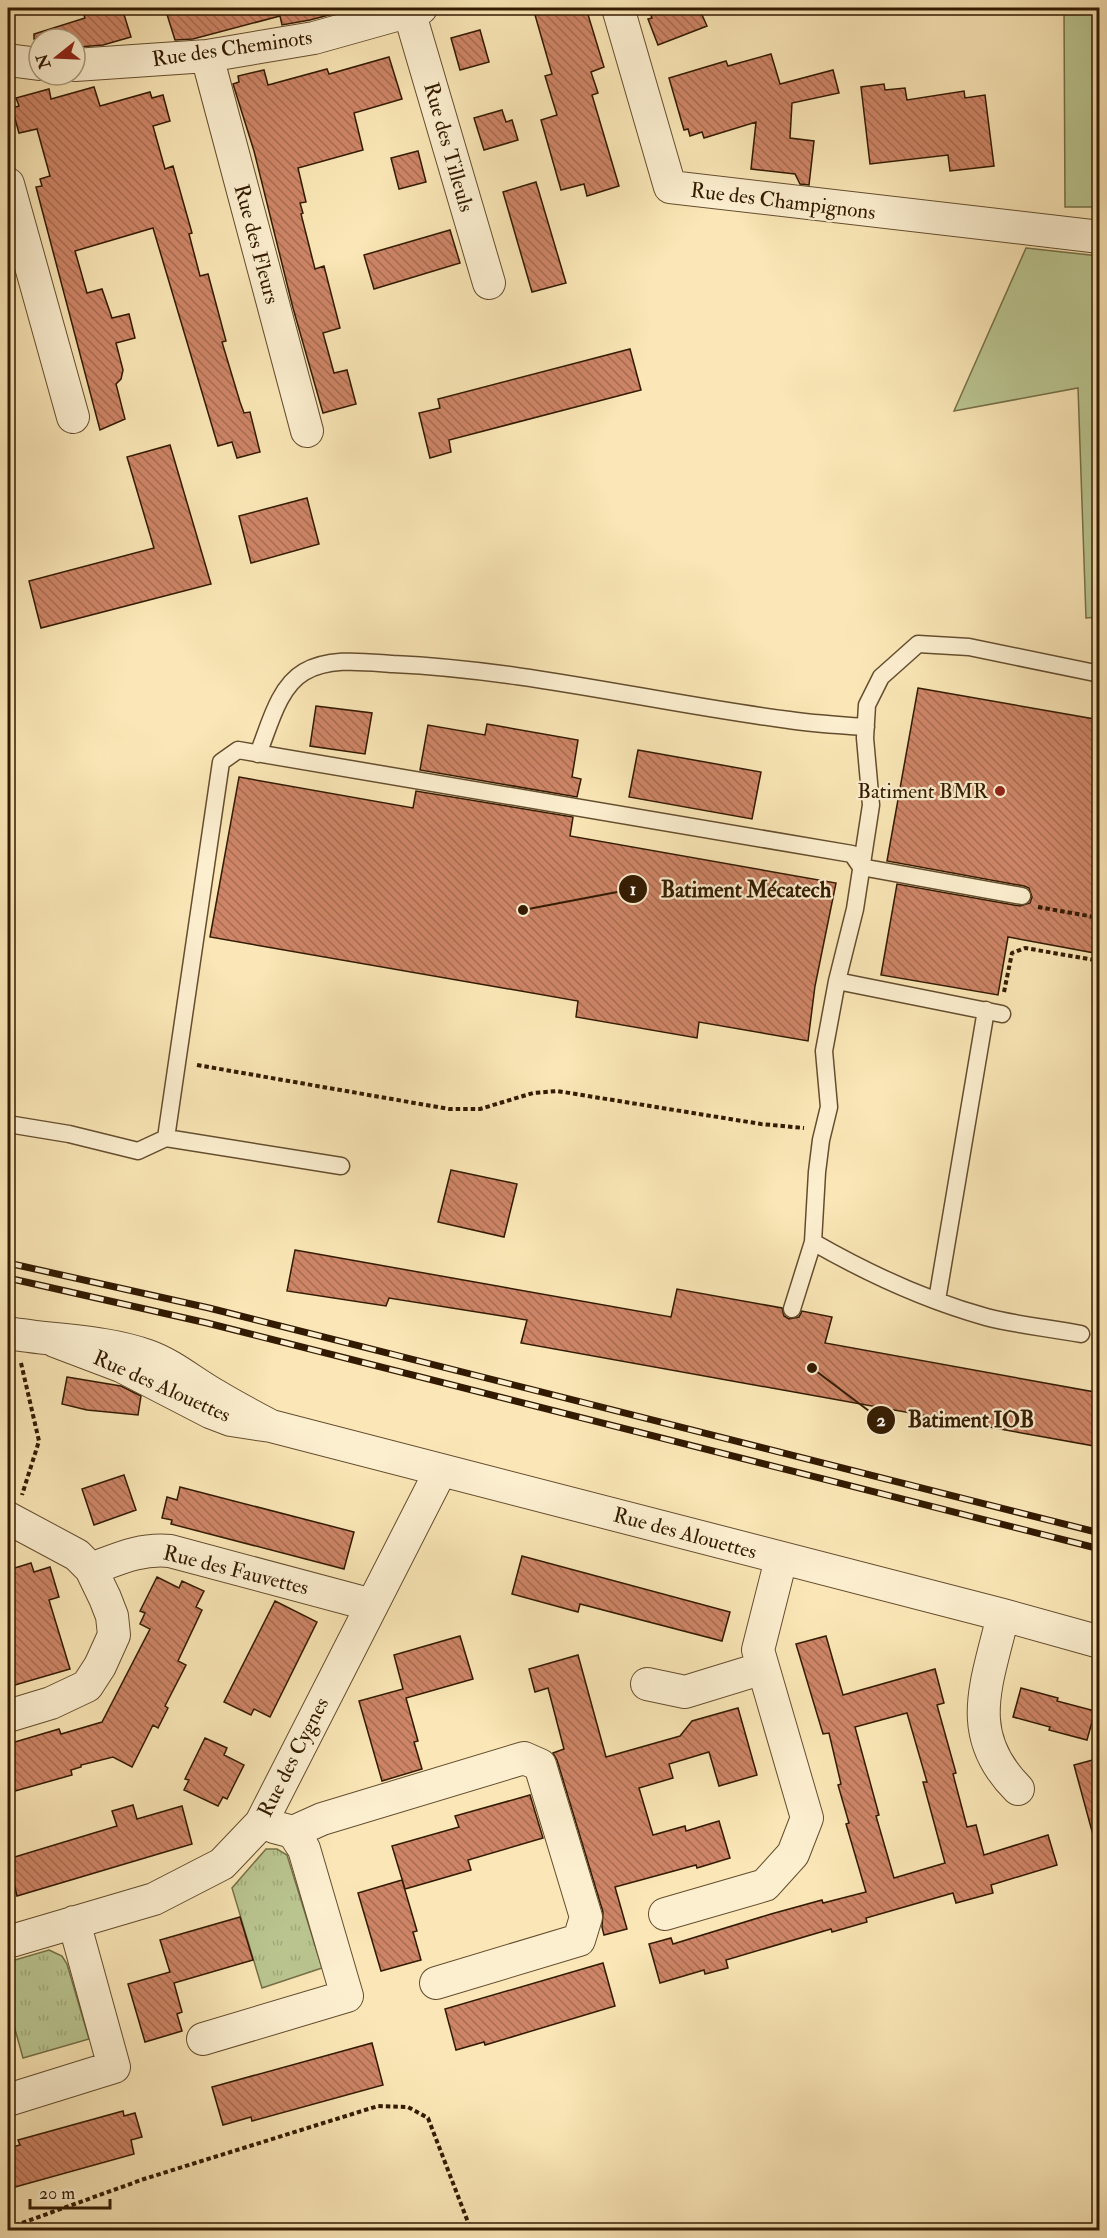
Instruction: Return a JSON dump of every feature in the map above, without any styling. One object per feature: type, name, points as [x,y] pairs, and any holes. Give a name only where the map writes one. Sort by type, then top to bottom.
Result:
[{"type":"street","name":"Rue des Champignons","points":[[618,8],[670,188],[1100,237]]},
{"type":"street","name":"Rue des Cheminots","points":[[87,64],[207,56],[314,38],[415,9]]},
{"type":"street","name":"Rue des Tilleuls","points":[[415,9],[489,283]]},
{"type":"street","name":"Rue des Fleurs","points":[[207,56],[307,431]]},
{"type":"street","points":[[8,60],[27,62]]},
{"type":"street","points":[[8,184],[73,417]]},
{"type":"street","name":"Rue des Alouettes","points":[[11,1334],[55,1341],[121,1366],[186,1401],[231,1420],[271,1426],[1100,1642]]},
{"type":"street","name":"Rue des Cygnes","points":[[8,1942],[154,1899],[222,1864],[261,1823],[441,1470]]},
{"type":"street","points":[[8,1716],[51,1703],[87,1686],[114,1635],[112,1616],[91,1569],[76,1555],[10,1520]]},
{"type":"street","name":"Rue des Fauvettes","points":[[91,1569],[136,1552],[170,1551],[372,1605]]},
{"type":"street","points":[[665,1914],[765,1885],[793,1854],[807,1818],[758,1650],[781,1559]]},
{"type":"street","points":[[1002,1615],[983,1708],[983,1727],[996,1763],[1018,1789]]},
{"type":"street","points":[[647,1684],[685,1692],[763,1668]]},
{"type":"street","points":[[261,1823],[293,1832],[322,1819],[524,1758],[540,1765],[585,1917],[579,1940],[436,1983]]},
{"type":"street","points":[[203,2039],[348,1996],[304,1849],[293,1832]]},
{"type":"street","points":[[8,2100],[114,2067],[74,1922]]},
{"type":"lane","points":[[792,1309],[813,1242],[819,1161],[829,1107],[824,1051],[837,981],[855,909],[871,805],[866,727],[867,705],[881,676],[918,645],[969,647],[1100,674]]},
{"type":"lane","points":[[258,754],[280,699],[295,677],[318,665],[348,662],[420,665],[484,672],[576,684],[789,720],[866,727]]},
{"type":"lane","points":[[166,1138],[221,762],[238,750],[852,854],[861,867],[1022,897]]},
{"type":"lane","points":[[837,981],[994,1012],[937,1300]]},
{"type":"lane","points":[[8,1124],[69,1134],[138,1151],[166,1138],[341,1166]]},
{"type":"lane","points":[[813,1242],[846,1261],[937,1300],[987,1317],[1081,1334]]},
{"type":"path","points":[[195,1065],[449,1109],[480,1108],[533,1093],[557,1091],[761,1124],[814,1129]]},
{"type":"path","points":[[10,1520],[39,1441],[11,1334]]},
{"type":"path","points":[[8,2228],[144,2179],[378,2106],[408,2107],[428,2118],[471,2230]]},
{"type":"green space","points":[[1064,8],[1099,8],[1099,207],[1065,207]]},
{"type":"green space","points":[[1026,248],[1099,256],[1099,617],[1086,618],[1078,388],[954,411]]},
{"type":"green space","points":[[266,1849],[277,1849],[287,1855],[322,1968],[262,1988],[232,1888]]},
{"type":"green space","points":[[49,1950],[62,1956],[67,1964],[89,2039],[23,2058],[8,2004],[8,1962]]},
{"type":"building","points":[[90,8],[122,8],[131,37],[103,45],[87,46],[87,27],[56,27],[85,18],[84,15],[92,13]]},
{"type":"building","points":[[165,8],[343,8],[344,11],[282,25],[280,16],[193,39],[175,40]]},
{"type":"building","points":[[533,8],[586,8],[604,67],[591,72],[598,93],[592,95],[619,186],[587,196],[584,184],[561,190],[541,120],[557,115],[545,76],[552,74]]},
{"type":"building","points":[[648,8],[699,8],[707,26],[658,45],[648,19],[652,18]]},
{"type":"building","points":[[480,30],[489,62],[460,70],[451,38]]},
{"type":"building","points":[[771,54],[780,84],[833,70],[839,93],[792,103],[790,138],[814,141],[809,185],[800,184],[795,174],[751,169],[756,122],[704,138],[702,132],[690,136],[688,129],[684,130],[669,78],[726,61],[728,66]]},
{"type":"building","points":[[389,57],[402,99],[354,113],[363,150],[298,168],[306,202],[300,203],[303,213],[301,214],[315,269],[324,266],[340,328],[323,333],[334,373],[347,370],[356,404],[323,413],[293,308],[254,151],[233,84],[239,82],[238,76],[264,70],[268,85],[327,69],[329,74]]},
{"type":"building","points":[[884,84],[885,90],[905,88],[907,100],[964,91],[965,98],[985,95],[994,166],[950,171],[948,155],[870,164],[861,87]]},
{"type":"building","points":[[94,87],[100,106],[150,92],[152,98],[163,95],[170,121],[153,126],[165,169],[173,166],[192,233],[189,234],[200,276],[208,274],[226,341],[222,342],[244,413],[250,412],[260,452],[237,458],[232,442],[218,446],[153,228],[75,251],[87,293],[102,289],[112,318],[129,314],[135,338],[116,343],[123,370],[121,379],[116,384],[125,419],[100,430],[36,187],[42,186],[40,179],[50,176],[37,129],[19,133],[12,108],[19,106],[16,98],[49,89],[51,99]]},
{"type":"building","points":[[502,110],[506,122],[512,120],[518,140],[484,150],[474,118]]},
{"type":"building","points":[[418,151],[426,182],[399,189],[391,158]]},
{"type":"building","points":[[536,182],[566,283],[532,292],[503,192]]},
{"type":"building","points":[[450,230],[460,263],[374,289],[364,255]]},
{"type":"building","points":[[630,349],[641,390],[449,440],[451,452],[430,458],[419,413],[440,408],[438,399]]},
{"type":"building","points":[[170,445],[211,584],[41,628],[29,581],[154,548],[127,457]]},
{"type":"building","points":[[307,498],[319,544],[251,563],[239,516]]},
{"type":"building","name":"Batiment BMR","points":[[918,688],[1100,720],[1100,954],[1008,937],[998,995],[881,975],[897,884],[1020,906],[1030,903],[1032,897],[1029,888],[1024,886],[887,861]]},
{"type":"building","points":[[316,706],[372,713],[365,754],[310,746]]},
{"type":"building","points":[[487,724],[578,740],[572,777],[581,779],[577,797],[420,770],[428,725],[485,735]]},
{"type":"building","points":[[638,750],[761,772],[752,819],[629,797]]},
{"type":"building","points":[[239,777],[413,808],[416,791],[573,817],[570,836],[836,883],[815,986],[808,1041],[699,1022],[697,1038],[576,1017],[578,1001],[210,937]]},
{"type":"building","points":[[451,1170],[517,1184],[504,1237],[438,1222]]},
{"type":"building","points":[[295,1250],[671,1317],[677,1289],[782,1308],[784,1316],[789,1319],[799,1317],[802,1311],[832,1317],[825,1343],[1100,1393],[1100,1447],[521,1343],[527,1320],[389,1298],[386,1306],[287,1291]]},
{"type":"building","points":[[67,1377],[121,1386],[141,1396],[138,1415],[87,1410],[62,1404]]},
{"type":"building","points":[[124,1475],[136,1510],[94,1525],[82,1489]]},
{"type":"building","points":[[180,1487],[354,1532],[344,1569],[171,1524],[172,1520],[162,1518],[167,1497],[177,1500]]},
{"type":"building","points":[[522,1556],[730,1612],[722,1641],[580,1604],[578,1612],[512,1594]]},
{"type":"building","points":[[31,1563],[34,1572],[50,1567],[59,1597],[49,1600],[70,1669],[8,1687],[8,1570]]},
{"type":"building","points":[[157,1577],[179,1588],[182,1581],[204,1591],[196,1607],[202,1610],[178,1661],[186,1665],[165,1706],[168,1708],[158,1728],[153,1725],[132,1767],[113,1757],[81,1765],[71,1770],[72,1775],[8,1793],[8,1744],[59,1729],[61,1734],[102,1722],[150,1629],[140,1624],[145,1613],[140,1611]]},
{"type":"building","points":[[275,1601],[317,1622],[270,1717],[254,1709],[251,1715],[224,1702]]},
{"type":"building","points":[[460,1636],[473,1679],[406,1698],[418,1741],[414,1742],[422,1769],[382,1781],[359,1701],[403,1689],[394,1655]]},
{"type":"building","points":[[826,1636],[843,1695],[935,1669],[944,1703],[937,1705],[956,1773],[953,1774],[967,1827],[976,1825],[984,1855],[1048,1835],[1057,1865],[991,1885],[993,1893],[956,1903],[953,1893],[866,1918],[867,1922],[832,1932],[831,1929],[726,1960],[728,1968],[705,1974],[704,1970],[660,1983],[649,1944],[671,1938],[673,1944],[822,1900],[823,1903],[866,1892],[846,1824],[849,1823],[838,1785],[841,1784],[829,1733],[823,1734],[796,1644]],"holes":[[[907,1713],[927,1782],[923,1782],[945,1863],[894,1878],[876,1816],[879,1815],[855,1727]]]},
{"type":"building","points":[[578,1655],[606,1757],[680,1736],[692,1721],[738,1708],[757,1775],[719,1786],[709,1752],[669,1764],[673,1778],[639,1788],[653,1835],[685,1826],[686,1831],[719,1821],[730,1858],[615,1887],[627,1929],[604,1935],[603,1912],[553,1753],[564,1749],[548,1688],[535,1692],[529,1669]]},
{"type":"building","points":[[1021,1688],[1095,1711],[1087,1740],[1013,1717]]},
{"type":"building","points":[[205,1738],[227,1748],[224,1755],[244,1765],[227,1799],[223,1797],[218,1806],[184,1790],[189,1780],[185,1779]]},
{"type":"building","points":[[1100,1758],[1100,1834],[1093,1835],[1074,1765]]},
{"type":"building","points":[[530,1795],[543,1838],[468,1860],[471,1870],[405,1889],[392,1846],[459,1827],[455,1816]]},
{"type":"building","points":[[133,1805],[137,1819],[182,1806],[192,1844],[17,1896],[8,1859],[117,1826],[112,1811]]},
{"type":"building","points":[[402,1880],[417,1931],[413,1932],[421,1960],[381,1971],[358,1893]]},
{"type":"building","points":[[240,1917],[253,1960],[174,1983],[182,2012],[177,2014],[182,2031],[145,2042],[128,1984],[170,1972],[160,1940]]},
{"type":"building","points":[[603,1963],[615,2006],[485,2045],[484,2042],[456,2050],[445,2009]]},
{"type":"building","points":[[372,2043],[383,2085],[252,2121],[251,2117],[223,2125],[212,2087]]},
{"type":"building","points":[[123,2111],[124,2116],[135,2113],[142,2137],[131,2140],[134,2154],[8,2189],[8,2148],[20,2145],[18,2140]]},
{"type":"railway","points":[[8,1263],[209,1308],[1100,1533]]},
{"type":"railway","points":[[8,1278],[207,1323],[1100,1549]]},
{"type":"place","name":"Batiment BMR","points":[[1000,791]]},
{"type":"place","name":"Batiment Mécatech","points":[[523,910]]},
{"type":"place","name":"Batiment IOB","points":[[812,1368]]}]
